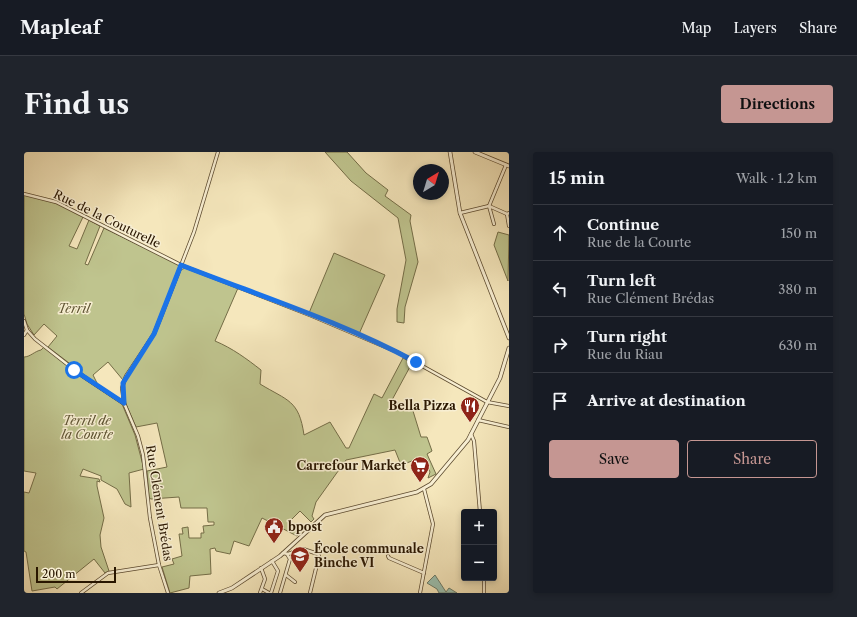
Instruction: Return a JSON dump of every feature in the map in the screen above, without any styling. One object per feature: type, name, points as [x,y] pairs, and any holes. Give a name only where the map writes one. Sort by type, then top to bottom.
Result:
[{"type":"street","name":"Rue Clément Brédas","points":[[168,593],[160,565],[150,518],[143,455],[138,436],[124,403],[123,383],[154,334],[206,197],[218,152]]},
{"type":"street","points":[[450,152],[460,213],[509,338]]},
{"type":"street","points":[[475,152],[507,165],[489,206],[494,224]]},
{"type":"street","name":"Rue de la Couturelle","points":[[24,194],[56,202],[181,265],[312,316],[397,352],[487,402],[509,406]]},
{"type":"street","points":[[460,213],[489,206],[508,213],[509,226]]},
{"type":"street","points":[[24,321],[27,330],[35,339],[82,375],[124,403]]},
{"type":"street","points":[[24,336],[27,330]]},
{"type":"street","points":[[220,593],[232,588],[285,553],[324,515],[424,489],[431,484],[471,434],[500,378],[509,348]]},
{"type":"street","points":[[478,420],[509,427]]},
{"type":"street","points":[[471,434],[474,441],[480,509]]},
{"type":"street","points":[[420,593],[433,524],[424,489]]},
{"type":"street","points":[[285,553],[303,549],[318,554],[319,556],[310,593]]},
{"type":"street","points":[[280,593],[290,559],[285,553]]},
{"type":"street","points":[[388,556],[399,563],[424,573]]},
{"type":"street","points":[[262,589],[270,593],[278,571],[272,561]]},
{"type":"street","points":[[81,593],[108,573],[160,565]]},
{"type":"street","points":[[260,593],[265,576],[261,568]]},
{"type":"street","points":[[286,574],[295,582]]},
{"type":"street","points":[[484,581],[484,593]]},
{"type":"green space","points":[[325,152],[347,152],[366,173],[388,190],[385,196],[411,215],[410,221],[418,262],[405,307],[404,323],[397,322],[397,309],[406,260],[398,218],[351,181]]},
{"type":"green space","name":"Terril","points":[[24,194],[56,203],[83,217],[69,246],[77,249],[89,220],[100,226],[85,264],[88,265],[104,228],[178,264],[179,267],[153,332],[123,380],[108,362],[93,375],[98,385],[48,347],[57,336],[44,324],[34,335],[27,324],[24,314]]},
{"type":"green space","points":[[498,232],[509,235],[508,281],[494,245]]},
{"type":"green space","points":[[334,253],[385,275],[359,334],[309,313]]},
{"type":"green space","points":[[185,268],[238,288],[215,341],[239,354],[261,370],[260,384],[291,403],[299,415],[304,435],[330,422],[346,448],[349,448],[374,394],[382,398],[403,358],[412,363],[392,400],[413,411],[421,437],[427,437],[432,451],[427,454],[436,474],[428,478],[430,472],[424,459],[401,465],[395,450],[346,460],[316,502],[312,516],[314,519],[311,522],[300,511],[289,522],[300,533],[297,536],[262,518],[249,546],[234,541],[230,554],[216,551],[215,548],[210,549],[211,574],[190,576],[189,588],[170,593],[162,567],[174,564],[172,559],[182,556],[179,534],[183,534],[182,528],[188,527],[189,538],[201,538],[201,533],[204,533],[203,526],[214,525],[214,522],[208,522],[207,508],[181,508],[179,497],[149,498],[147,471],[167,467],[157,423],[136,427],[126,404],[123,387],[126,377],[156,332],[181,270]]},
{"type":"green space","name":"Terril de la Courte","points":[[44,347],[81,377],[122,404],[135,435],[144,469],[129,473],[131,507],[125,504],[117,489],[101,480],[101,476],[83,469],[80,476],[99,479],[100,482],[97,481],[97,486],[104,518],[100,535],[101,547],[109,571],[105,573],[94,559],[57,589],[55,587],[32,591],[26,552],[24,551],[24,492],[29,493],[36,473],[24,471],[24,357],[41,350]]},
{"type":"shaded area","points":[[435,575],[446,592],[449,588],[457,593],[439,593],[437,589],[427,583]]},
{"type":"place","name":"Bella Pizza","points":[[470,423]]},
{"type":"place","name":"Carrefour Market","points":[[420,483]]},
{"type":"place","name":"bpost","points":[[274,544]]},
{"type":"place","name":"École communale Binche VI","points":[[300,573]]},
{"type":"route","points":[[74,370],[124,403],[122,388],[123,383],[129,370],[154,334],[181,265],[319,318],[397,352],[416,362]]}]
